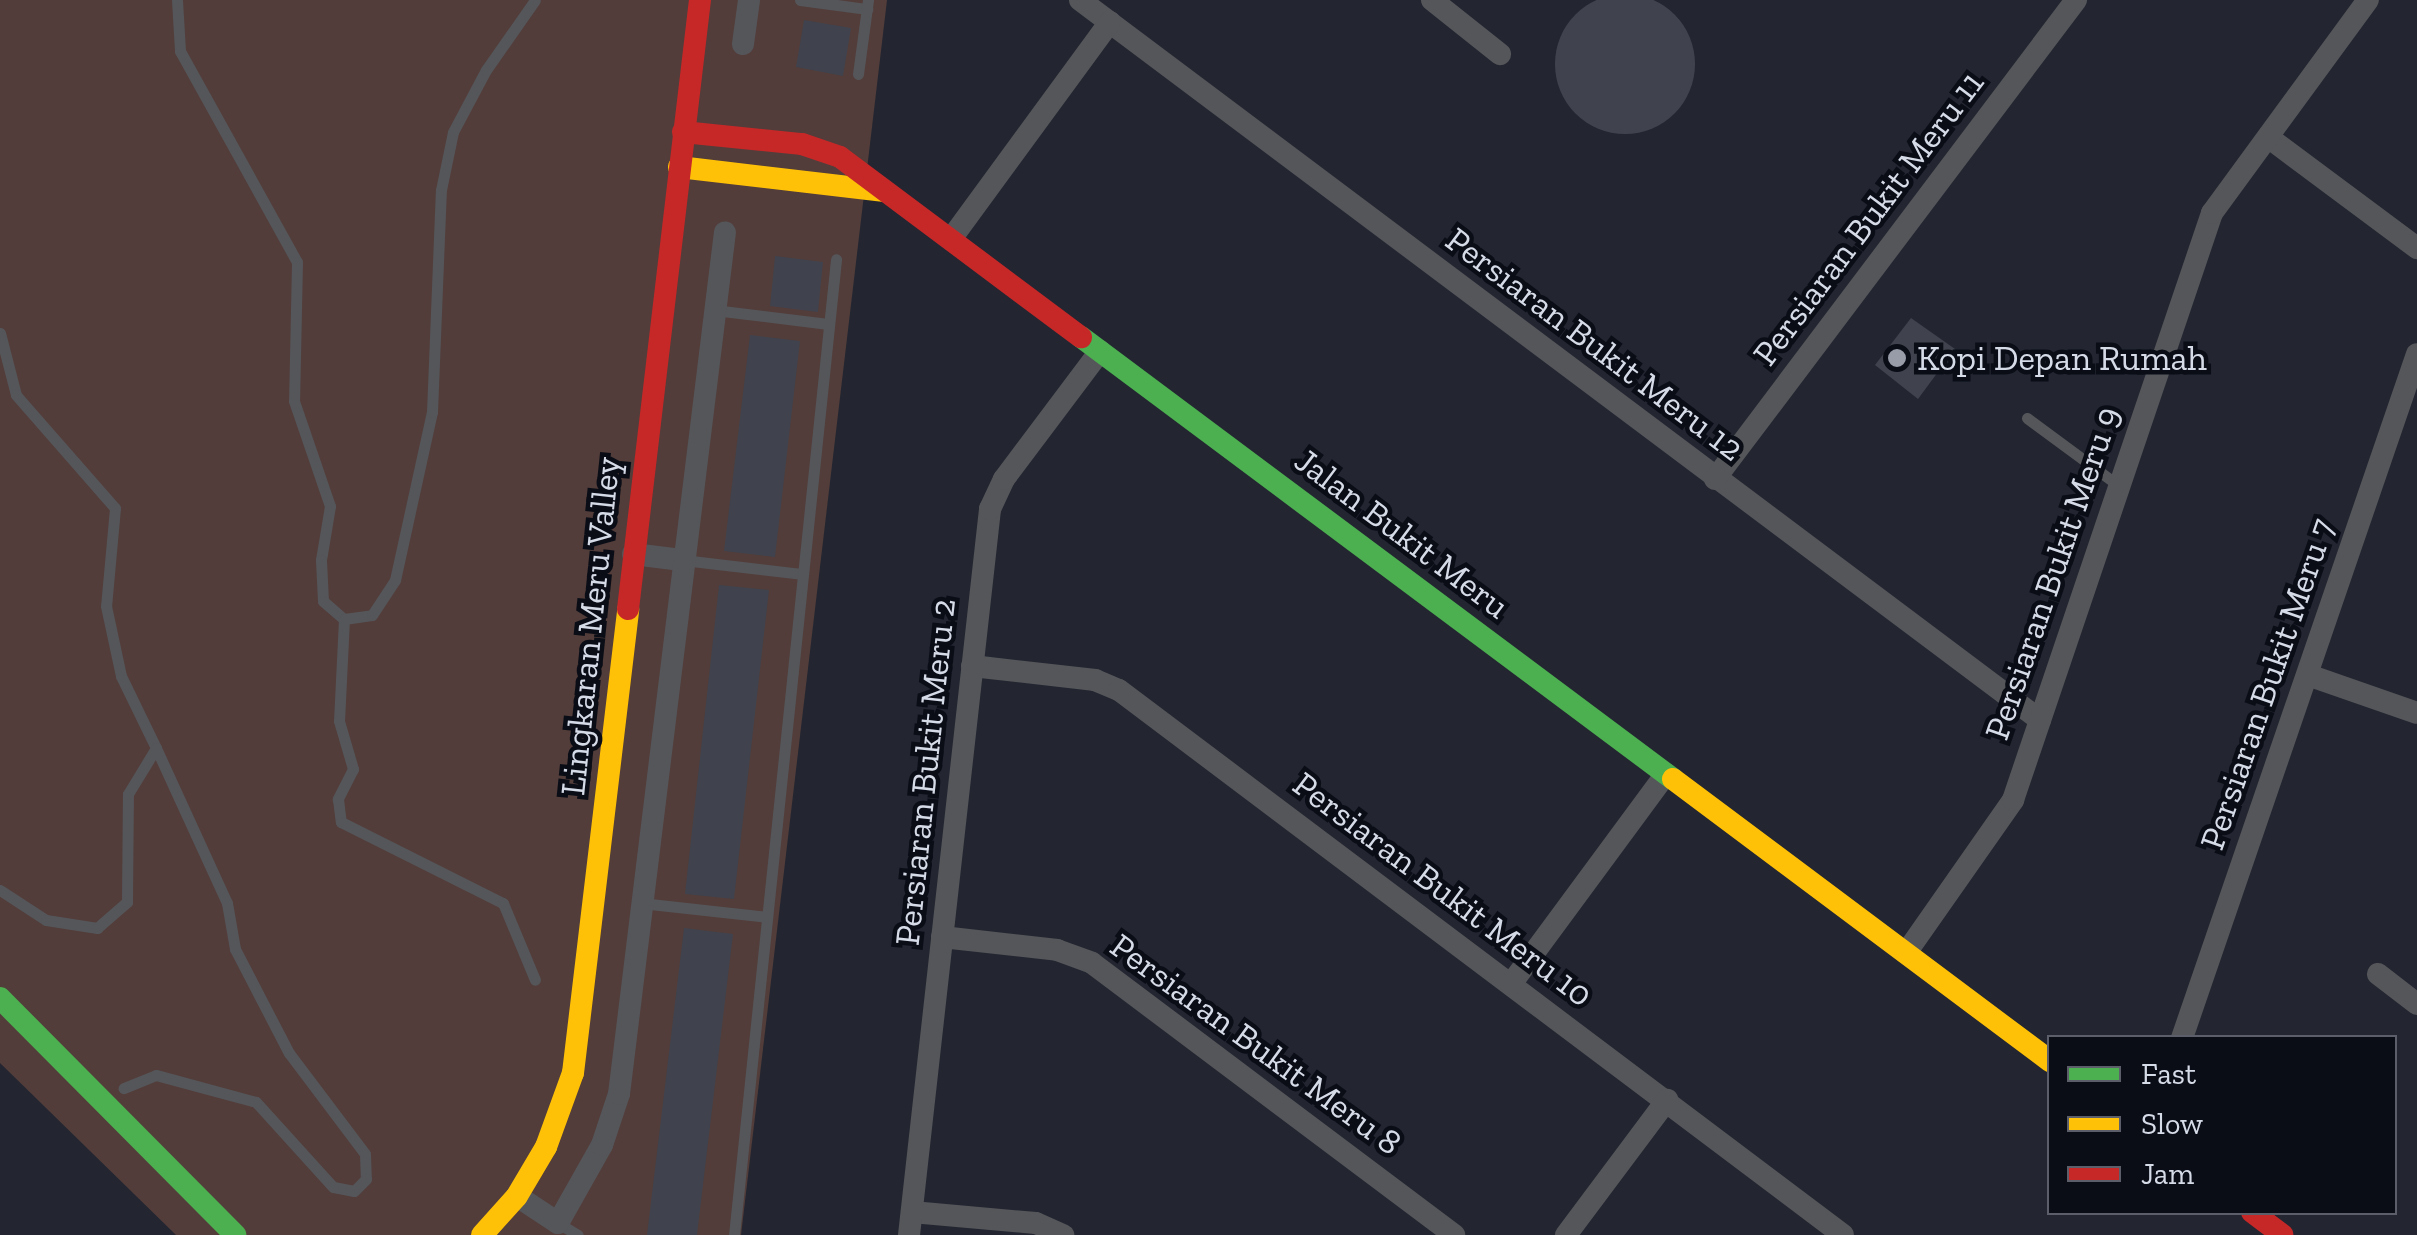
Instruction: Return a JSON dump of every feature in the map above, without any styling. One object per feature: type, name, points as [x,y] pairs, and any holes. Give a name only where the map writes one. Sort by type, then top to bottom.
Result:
[{"type":"street","name":"Lingkaran Meru Valley","points":[[482,1235],[517,1196],[556,1126],[573,1072],[700,0]]},
{"type":"street","points":[[743,44],[749,0]]},
{"type":"street","name":"Persiaran Bukit Meru 12","points":[[1080,0],[2040,720]]},
{"type":"street","points":[[1432,0],[1500,54]]},
{"type":"street","name":"Persiaran Bukit Meru 11","points":[[1715,478],[2076,0]]},
{"type":"street","name":"Persiaran Bukit Meru 9","points":[[1906,954],[2005,816],[2212,214],[2368,0]]},
{"type":"street","points":[[951,238],[1110,22]]},
{"type":"street","name":"Jalan Bukit Meru","points":[[683,132],[822,148],[888,192],[2047,1059]]},
{"type":"street","points":[[2268,137],[2417,248]]},
{"type":"street","points":[[679,167],[888,192]]},
{"type":"street","points":[[517,1196],[562,1231],[612,1121],[725,232]]},
{"type":"street","name":"Persiaran Bukit Meru 2","points":[[910,1223],[993,497],[1100,351]]},
{"type":"street","name":"Persiaran Bukit Meru 7","points":[[2183,1035],[2417,354]]},
{"type":"street","points":[[633,554],[682,560]]},
{"type":"street","name":"Persiaran Bukit Meru 10","points":[[972,666],[1095,680],[1119,690],[1843,1235]]},
{"type":"street","points":[[2308,675],[2417,713]]},
{"type":"street","points":[[1512,984],[1666,774]]},
{"type":"street","name":"Persiaran Bukit Meru 8","points":[[942,938],[1057,950],[1092,963],[1454,1235]]},
{"type":"street","points":[[2378,974],[2417,1004]]},
{"type":"street","points":[[0,998],[235,1235]]},
{"type":"street","points":[[1566,1235],[1666,1100]]},
{"type":"street","points":[[2256,1215],[2282,1235]]},
{"type":"street","points":[[910,1223],[1036,1222],[1062,1235]]},
{"type":"lane","points":[[176,0],[180,51],[271,204],[297,262],[294,401],[330,506],[321,560],[323,601],[344,620]]},
{"type":"lane","points":[[344,620],[372,614],[396,580],[432,412],[441,190],[453,132],[486,70],[535,0]]},
{"type":"lane","points":[[800,0],[868,4],[858,74]]},
{"type":"lane","points":[[734,1235],[836,259]]},
{"type":"lane","points":[[714,310],[828,324]]},
{"type":"lane","points":[[0,333],[16,395],[114,508],[106,606],[122,676],[228,903],[235,949],[289,1053],[365,1154],[366,1179],[354,1191],[333,1186],[256,1102],[156,1074],[124,1088]]},
{"type":"lane","points":[[2027,418],[2118,485]]},
{"type":"lane","points":[[682,560],[803,574]]},
{"type":"lane","points":[[344,620],[339,721],[353,769],[338,799],[340,822],[503,903],[535,980]]},
{"type":"lane","points":[[0,890],[46,920],[97,928],[127,902],[128,794],[156,748]]},
{"type":"lane","points":[[641,903],[767,917]]},
{"type":"shaded area","points":[[0,0],[887,0],[741,1235],[176,1235],[0,1063]]},
{"type":"building","points":[[1598,-1],[1652,-1],[1675,14],[1694,50],[1694,78],[1683,103],[1664,122],[1639,133],[1611,133],[1586,122],[1567,103],[1556,78],[1560,37],[1575,14]]},
{"type":"building","points":[[804,20],[851,28],[843,76],[796,67]]},
{"type":"building","points":[[775,256],[823,262],[818,312],[770,306]]},
{"type":"building","points":[[1911,318],[1955,349],[1918,399],[1875,365]]},
{"type":"building","points":[[750,335],[800,341],[775,557],[724,551]]},
{"type":"building","points":[[719,585],[769,590],[734,899],[685,894]]},
{"type":"building","points":[[684,928],[733,934],[697,1235],[647,1235]]},
{"type":"traffic: fast","points":[[1081,337],[1673,779]]},
{"type":"traffic: fast","points":[[0,998],[235,1235]]},
{"type":"traffic: slow","points":[[679,167],[883,191]]},
{"type":"traffic: slow","points":[[482,1235],[517,1196],[546,1147],[573,1073],[628,609]]},
{"type":"traffic: slow","points":[[1673,779],[2047,1059]]},
{"type":"traffic: jam","points":[[628,609],[700,0]]},
{"type":"traffic: jam","points":[[683,132],[802,144],[840,157],[1081,337]]},
{"type":"traffic: jam","points":[[2256,1215],[2282,1235]]},
{"type":"place","name":"Kopi Depan Rumah","points":[[1897,358]]}]
